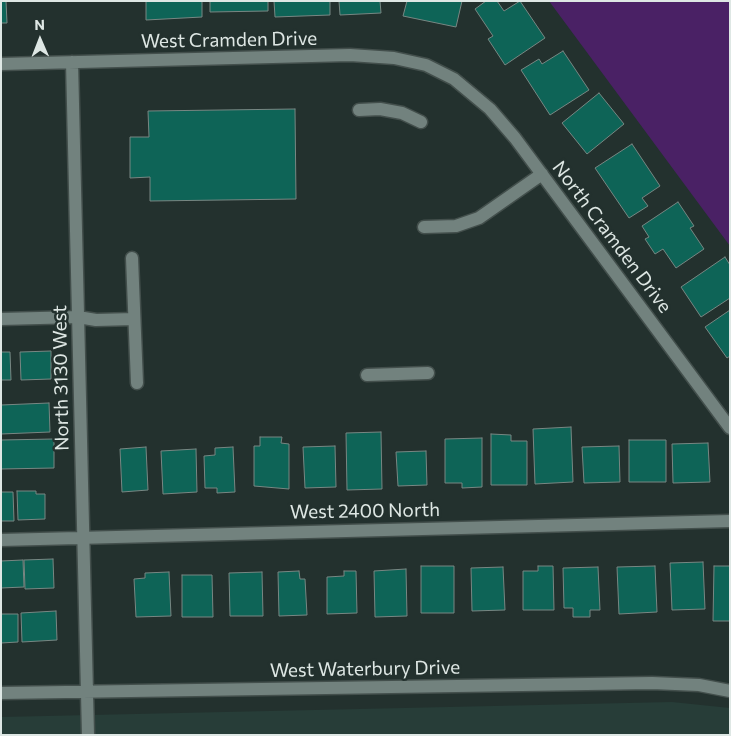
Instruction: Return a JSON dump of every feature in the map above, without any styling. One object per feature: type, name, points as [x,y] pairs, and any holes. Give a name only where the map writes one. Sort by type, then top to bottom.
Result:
[{"type":"street","name":"West Cramden Drive","points":[[1,64],[350,55],[394,58],[426,66],[454,79]]},
{"type":"street","name":"North 3130 West","points":[[72,62],[88,735]]},
{"type":"street","name":"North Cramden Drive","points":[[454,79],[490,109],[542,174],[730,428]]},
{"type":"street","points":[[359,110],[380,109],[402,113],[421,122]]},
{"type":"street","points":[[424,227],[456,226],[479,218],[542,174]]},
{"type":"street","points":[[132,258],[137,383]]},
{"type":"street","points":[[1,319],[78,317],[96,320],[134,319]]},
{"type":"street","points":[[367,376],[428,374]]},
{"type":"street","name":"West 2400 North","points":[[1,540],[730,521]]},
{"type":"street","name":"West Waterbury Drive","points":[[1,693],[652,682],[698,685],[730,691]]},
{"type":"shaded area","points":[[549,1],[730,1],[730,246]]},
{"type":"shaded area","points":[[672,702],[730,708],[730,735],[1,735],[1,717]]},
{"type":"building","points":[[1,1],[6,1],[7,23],[1,23]]},
{"type":"building","points":[[146,1],[202,1],[202,17],[146,20]]},
{"type":"building","points":[[210,1],[268,1],[268,11],[210,12]]},
{"type":"building","points":[[274,1],[330,1],[330,15],[275,17]]},
{"type":"building","points":[[339,1],[380,1],[381,13],[340,15]]},
{"type":"building","points":[[407,1],[462,1],[456,27],[403,16]]},
{"type":"building","points":[[486,1],[497,1],[504,11],[520,1],[545,38],[505,65],[488,39],[493,36],[475,9]]},
{"type":"building","points":[[563,51],[589,90],[550,115],[521,70],[539,59],[542,64]]},
{"type":"building","points":[[599,93],[624,124],[587,154],[562,123]]},
{"type":"building","points":[[295,109],[296,199],[150,201],[150,177],[130,178],[130,137],[149,137],[148,111]]},
{"type":"building","points":[[632,144],[660,186],[642,198],[648,206],[629,218],[595,168]]},
{"type":"building","points":[[678,202],[694,226],[690,228],[704,249],[676,268],[663,249],[655,254],[645,239],[649,237],[642,226]]},
{"type":"building","points":[[725,257],[730,265],[730,298],[701,317],[681,287]]},
{"type":"building","points":[[730,310],[730,356],[727,358],[705,327]]},
{"type":"building","points":[[51,351],[51,379],[21,380],[20,352]]},
{"type":"building","points":[[1,352],[10,352],[11,380],[1,380]]},
{"type":"building","points":[[49,403],[50,432],[1,434],[1,405]]},
{"type":"building","points":[[571,427],[573,482],[535,484],[533,429]]},
{"type":"building","points":[[381,432],[382,489],[347,490],[346,433]]},
{"type":"building","points":[[491,434],[511,435],[511,441],[527,441],[527,485],[491,485]]},
{"type":"building","points":[[260,437],[282,437],[281,443],[289,444],[289,489],[254,486],[254,446],[260,446]]},
{"type":"building","points":[[482,438],[482,487],[462,488],[462,483],[445,483],[445,439]]},
{"type":"building","points":[[54,439],[54,468],[1,469],[1,440]]},
{"type":"building","points":[[629,440],[666,440],[666,482],[629,482]]},
{"type":"building","points":[[708,443],[710,482],[673,483],[672,444]]},
{"type":"building","points":[[335,446],[336,487],[305,488],[303,447]]},
{"type":"building","points":[[619,446],[620,482],[584,483],[582,447]]},
{"type":"building","points":[[146,447],[148,490],[122,492],[120,449]]},
{"type":"building","points":[[233,447],[235,492],[217,493],[217,488],[205,488],[204,456],[215,455],[215,448]]},
{"type":"building","points":[[196,449],[197,492],[163,494],[161,451]]},
{"type":"building","points":[[426,451],[427,485],[398,486],[396,452]]},
{"type":"building","points":[[17,491],[36,491],[36,494],[45,494],[45,519],[18,520]]},
{"type":"building","points":[[1,492],[13,492],[14,521],[1,521]]},
{"type":"building","points":[[53,559],[54,588],[25,589],[24,560]]},
{"type":"building","points":[[23,560],[24,587],[1,588],[1,561]]},
{"type":"building","points":[[703,562],[705,609],[672,610],[670,563]]},
{"type":"building","points":[[421,566],[454,566],[454,613],[421,613]]},
{"type":"building","points":[[538,566],[553,566],[554,610],[523,610],[523,571],[538,571]]},
{"type":"building","points":[[655,566],[657,612],[619,614],[617,567]]},
{"type":"building","points":[[714,566],[730,566],[730,621],[713,621]]},
{"type":"building","points":[[503,567],[505,610],[472,611],[471,568]]},
{"type":"building","points":[[598,567],[600,610],[590,610],[590,617],[573,617],[573,608],[564,608],[563,568]]},
{"type":"building","points":[[406,569],[407,616],[375,617],[374,571]]},
{"type":"building","points":[[299,571],[300,579],[305,579],[307,615],[279,616],[278,572]]},
{"type":"building","points":[[344,571],[356,571],[357,613],[327,614],[327,577],[344,576]]},
{"type":"building","points":[[169,572],[171,616],[136,617],[134,579],[145,578],[145,573]]},
{"type":"building","points":[[262,572],[263,616],[230,616],[229,573]]},
{"type":"building","points":[[182,575],[212,575],[213,617],[182,617]]},
{"type":"building","points":[[56,611],[57,640],[22,642],[21,613]]},
{"type":"building","points":[[1,614],[18,614],[18,642],[1,643]]}]
